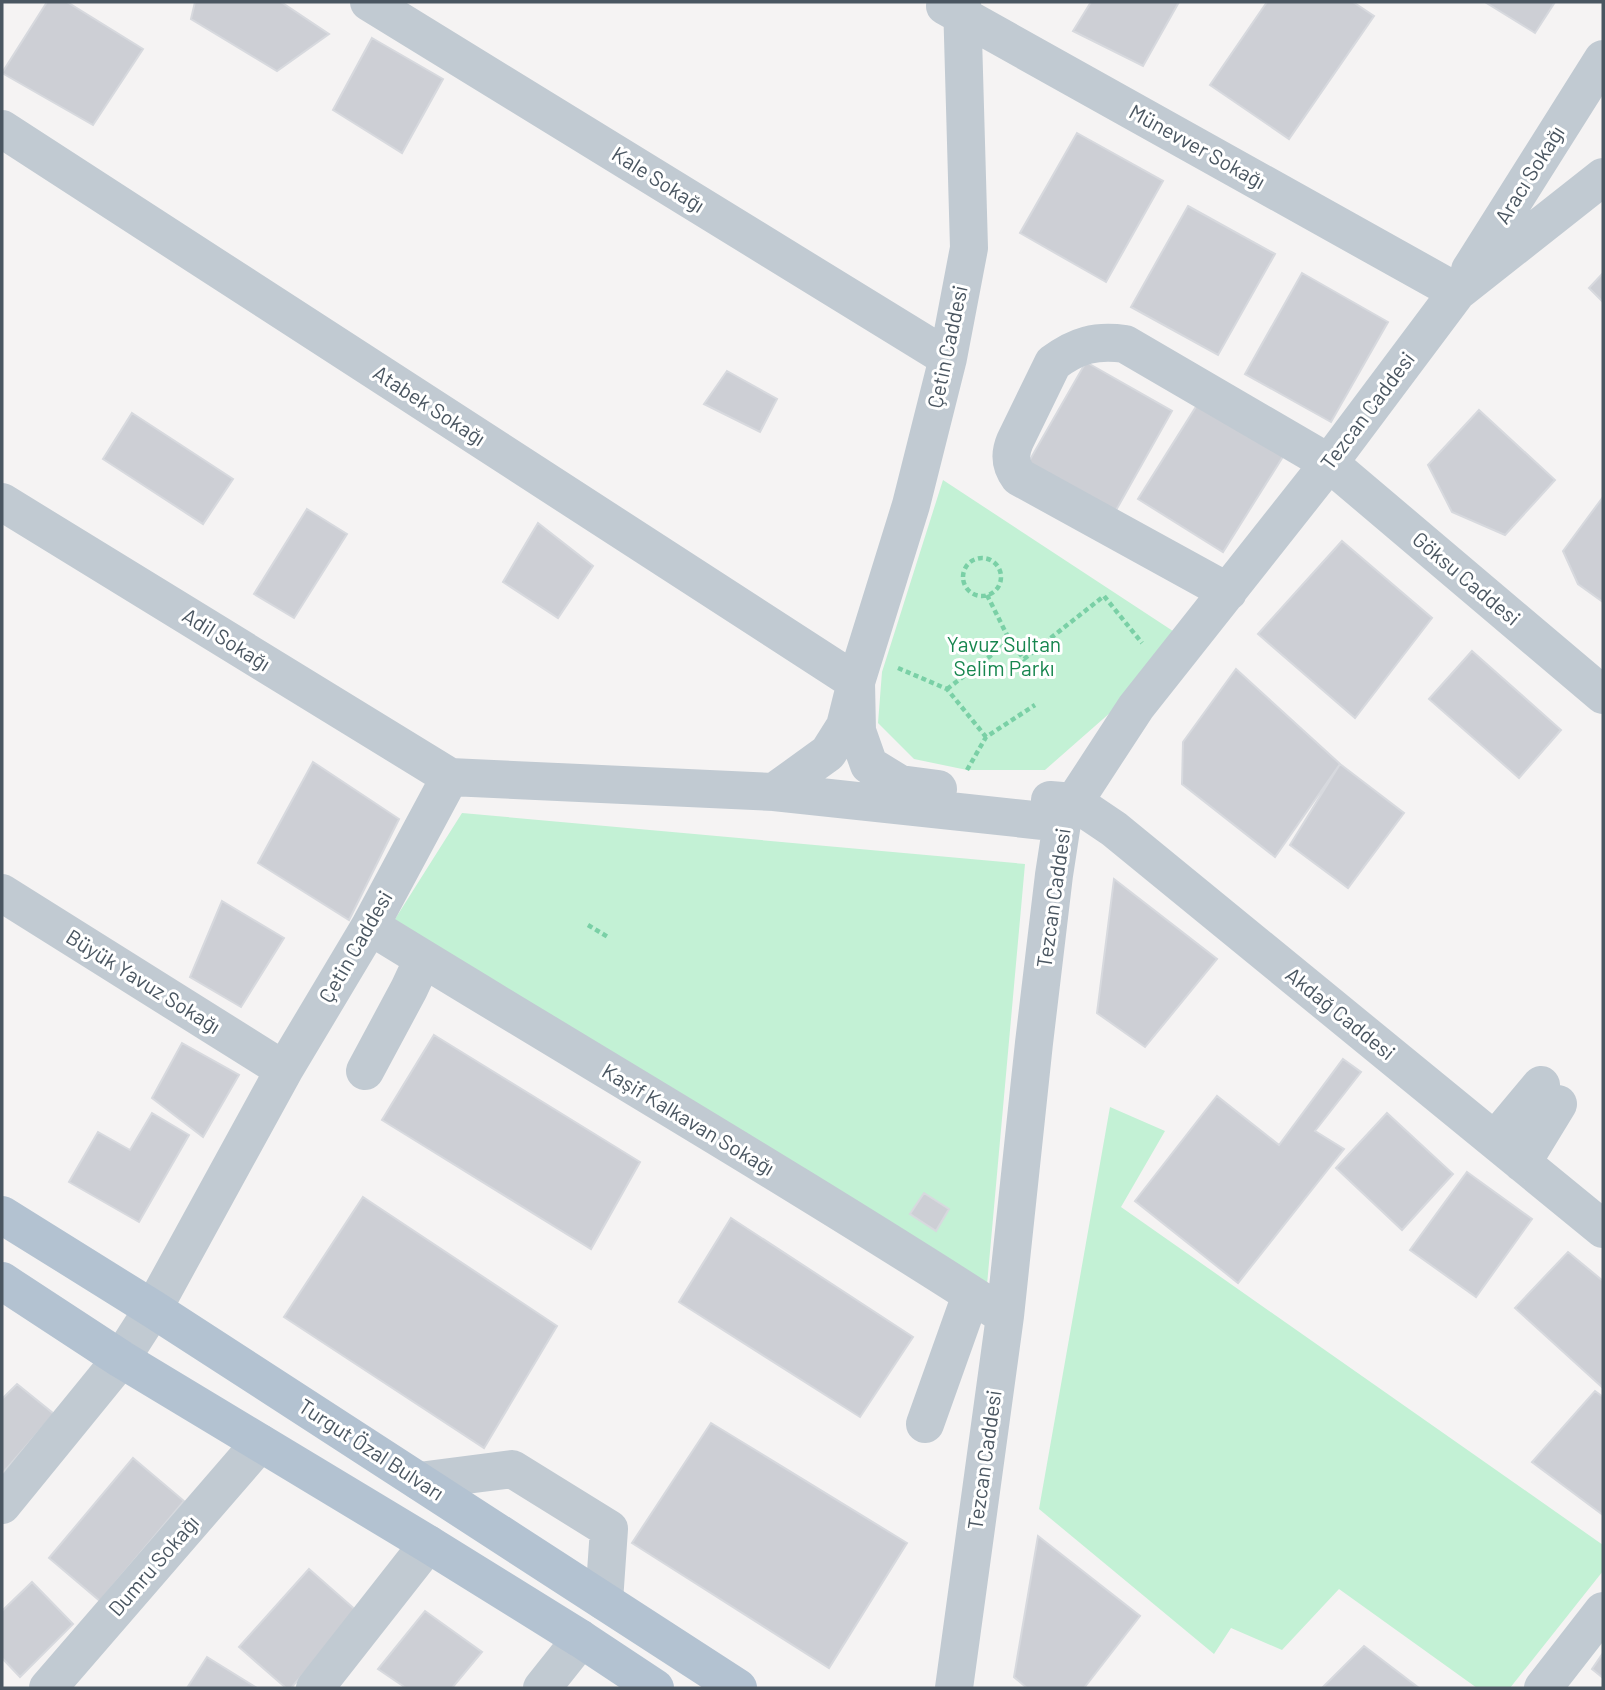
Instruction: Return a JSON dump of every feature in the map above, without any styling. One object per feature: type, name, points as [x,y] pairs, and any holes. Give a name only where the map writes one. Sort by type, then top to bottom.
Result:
[{"type":"main road","name":"Turgut Özal Bulvarı","points":[[2,1215],[153,1309],[738,1688]]},
{"type":"main road","points":[[2,1281],[121,1359],[428,1544],[654,1688]]},
{"type":"street","name":"Kale Sokağı","points":[[369,2],[948,358]]},
{"type":"street","name":"Çetin Caddesi","points":[[774,792],[828,754],[845,726],[911,505],[948,358],[968,247],[954,7]]},
{"type":"street","name":"Münevver Sokağı","points":[[954,7],[1457,292]]},
{"type":"street","name":"Aracı Sokağı","points":[[1457,292],[1603,58]]},
{"type":"street","name":"Atabek Sokağı","points":[[2,129],[856,682]]},
{"type":"street","name":"Tezcan Caddesi","points":[[954,1688],[1005,1316],[1054,875],[1068,813],[1136,707],[1329,463],[1457,292],[1603,177]]},
{"type":"street","name":"Göksu Caddesi","points":[[1228,592],[1019,477],[1011,461],[1011,451],[1053,363],[1076,348],[1092,343],[1125,344],[1329,463],[1603,695]]},
{"type":"street","name":"Adil Sokağı","points":[[2,502],[450,777]]},
{"type":"street","name":"Çetin Caddesi","points":[[856,682],[857,731],[869,765],[900,785],[965,792],[1068,813]]},
{"type":"street","name":"Çetin Caddesi","points":[[2,1505],[121,1359],[153,1309],[284,1070],[370,926],[450,777]]},
{"type":"street","points":[[450,777],[774,792],[1068,813]]},
{"type":"street","points":[[774,792],[900,785]]},
{"type":"street","name":"Akdağ Caddesi","points":[[1068,813],[1114,829],[1603,1229]]},
{"type":"street","name":"Büyük Yavuz Sokağı","points":[[2,893],[284,1070]]},
{"type":"street","name":"Kaşif Kalkavan Sokağı","points":[[370,926],[878,1234],[1005,1316]]},
{"type":"street","points":[[365,1071],[423,958]]},
{"type":"street","points":[[1508,1151],[1550,1094]]},
{"type":"street","points":[[925,1424],[971,1295]]},
{"type":"street","name":"Dumru Sokağı","points":[[48,1688],[260,1443]]},
{"type":"street","points":[[419,1481],[512,1469],[609,1529],[604,1601]]},
{"type":"street","points":[[315,1688],[428,1544]]},
{"type":"street","points":[[1543,1688],[1603,1611]]},
{"type":"street","points":[[542,1688],[581,1639]]},
{"type":"path","points":[[976,558],[988,558],[998,566],[1000,572],[1000,584],[987,595],[973,594],[964,585],[963,572],[976,558]]},
{"type":"path","points":[[987,595],[1010,641],[1024,659],[1104,596],[1164,671]]},
{"type":"path","points":[[947,689],[1010,641]]},
{"type":"path","points":[[897,668],[947,689],[986,737]]},
{"type":"path","points":[[965,792],[967,770],[986,737],[1035,705]]},
{"type":"path","points":[[588,925],[608,937]]},
{"type":"green space","name":"Yavuz Sultan Selim Parkı","points":[[943,480],[1179,635],[1111,712],[1045,770],[967,770],[914,759],[878,723],[882,672]]},
{"type":"green space","points":[[462,813],[1025,864],[986,1296],[390,927]]},
{"type":"green space","points":[[1110,1107],[1165,1131],[1121,1207],[1603,1545],[1603,1571],[1510,1688],[1477,1688],[1339,1589],[1282,1650],[1231,1628],[1214,1654],[1039,1509]]},
{"type":"building","points":[[47,2],[67,2],[143,49],[93,125],[2,73]]},
{"type":"building","points":[[195,2],[281,2],[329,34],[277,71],[191,19]]},
{"type":"building","points":[[1091,2],[1179,2],[1143,66],[1073,31]]},
{"type":"building","points":[[1267,2],[1353,2],[1374,16],[1289,139],[1210,85]]},
{"type":"building","points":[[1485,2],[1555,2],[1535,33]]},
{"type":"building","points":[[372,38],[443,79],[402,153],[333,110]]},
{"type":"building","points":[[1077,133],[1163,181],[1106,282],[1020,233]]},
{"type":"building","points":[[1188,206],[1275,254],[1218,355],[1131,307]]},
{"type":"building","points":[[1302,273],[1388,322],[1331,422],[1245,374]]},
{"type":"building","points":[[1603,273],[1603,302],[1589,288]]},
{"type":"building","points":[[1086,362],[1172,411],[1115,512],[1028,463]]},
{"type":"building","points":[[727,371],[777,399],[760,432],[704,404]]},
{"type":"building","points":[[1199,402],[1284,455],[1223,552],[1138,499]]},
{"type":"building","points":[[1479,410],[1555,480],[1505,535],[1452,512],[1428,465]]},
{"type":"building","points":[[132,413],[233,479],[203,524],[103,459]]},
{"type":"building","points":[[1603,497],[1603,602],[1578,584],[1563,551]]},
{"type":"building","points":[[307,509],[347,534],[294,618],[254,594]]},
{"type":"building","points":[[538,523],[593,566],[558,618],[503,582]]},
{"type":"building","points":[[1342,541],[1432,618],[1355,718],[1258,634]]},
{"type":"building","points":[[1472,651],[1561,730],[1519,778],[1429,699]]},
{"type":"building","points":[[1236,669],[1340,764],[1275,857],[1182,784],[1183,742]]},
{"type":"building","points":[[313,762],[399,819],[349,920],[258,863]]},
{"type":"building","points":[[1340,764],[1404,813],[1348,888],[1290,845]]},
{"type":"building","points":[[1114,879],[1217,959],[1145,1047],[1097,1013]]},
{"type":"building","points":[[222,901],[284,938],[241,1007],[190,977]]},
{"type":"building","points":[[434,1035],[640,1162],[591,1249],[382,1120]]},
{"type":"building","points":[[182,1043],[239,1075],[203,1137],[152,1098]]},
{"type":"building","points":[[1343,1059],[1361,1072],[1315,1131],[1344,1149],[1238,1283],[1135,1201],[1217,1096],[1279,1145]]},
{"type":"building","points":[[152,1113],[189,1135],[139,1222],[69,1182],[98,1132],[130,1150]]},
{"type":"building","points":[[1387,1113],[1453,1174],[1402,1230],[1336,1168]]},
{"type":"building","points":[[1467,1172],[1532,1219],[1476,1297],[1410,1250]]},
{"type":"building","points":[[924,1193],[949,1209],[936,1231],[910,1214]]},
{"type":"building","points":[[363,1197],[557,1326],[484,1448],[284,1317]]},
{"type":"building","points":[[731,1218],[913,1337],[860,1417],[679,1302]]},
{"type":"building","points":[[1568,1252],[1603,1281],[1603,1388],[1515,1308]]},
{"type":"building","points":[[17,1384],[54,1414],[2,1474],[2,1399]]},
{"type":"building","points":[[1595,1391],[1603,1397],[1603,1515],[1532,1462]]},
{"type":"building","points":[[711,1423],[907,1543],[829,1668],[632,1543]]},
{"type":"building","points":[[133,1458],[184,1501],[100,1601],[49,1558]]},
{"type":"building","points":[[1038,1536],[1140,1616],[1084,1688],[1027,1688],[1014,1677]]},
{"type":"building","points":[[309,1569],[358,1612],[291,1688],[286,1688],[239,1647]]},
{"type":"building","points":[[32,1582],[73,1624],[20,1677],[2,1658],[2,1611]]},
{"type":"building","points":[[425,1611],[482,1652],[452,1688],[406,1688],[378,1669]]},
{"type":"building","points":[[1364,1646],[1419,1688],[1322,1688]]},
{"type":"building","points":[[1603,1653],[1603,1678],[1592,1669]]},
{"type":"building","points":[[207,1657],[257,1688],[187,1688]]}]
